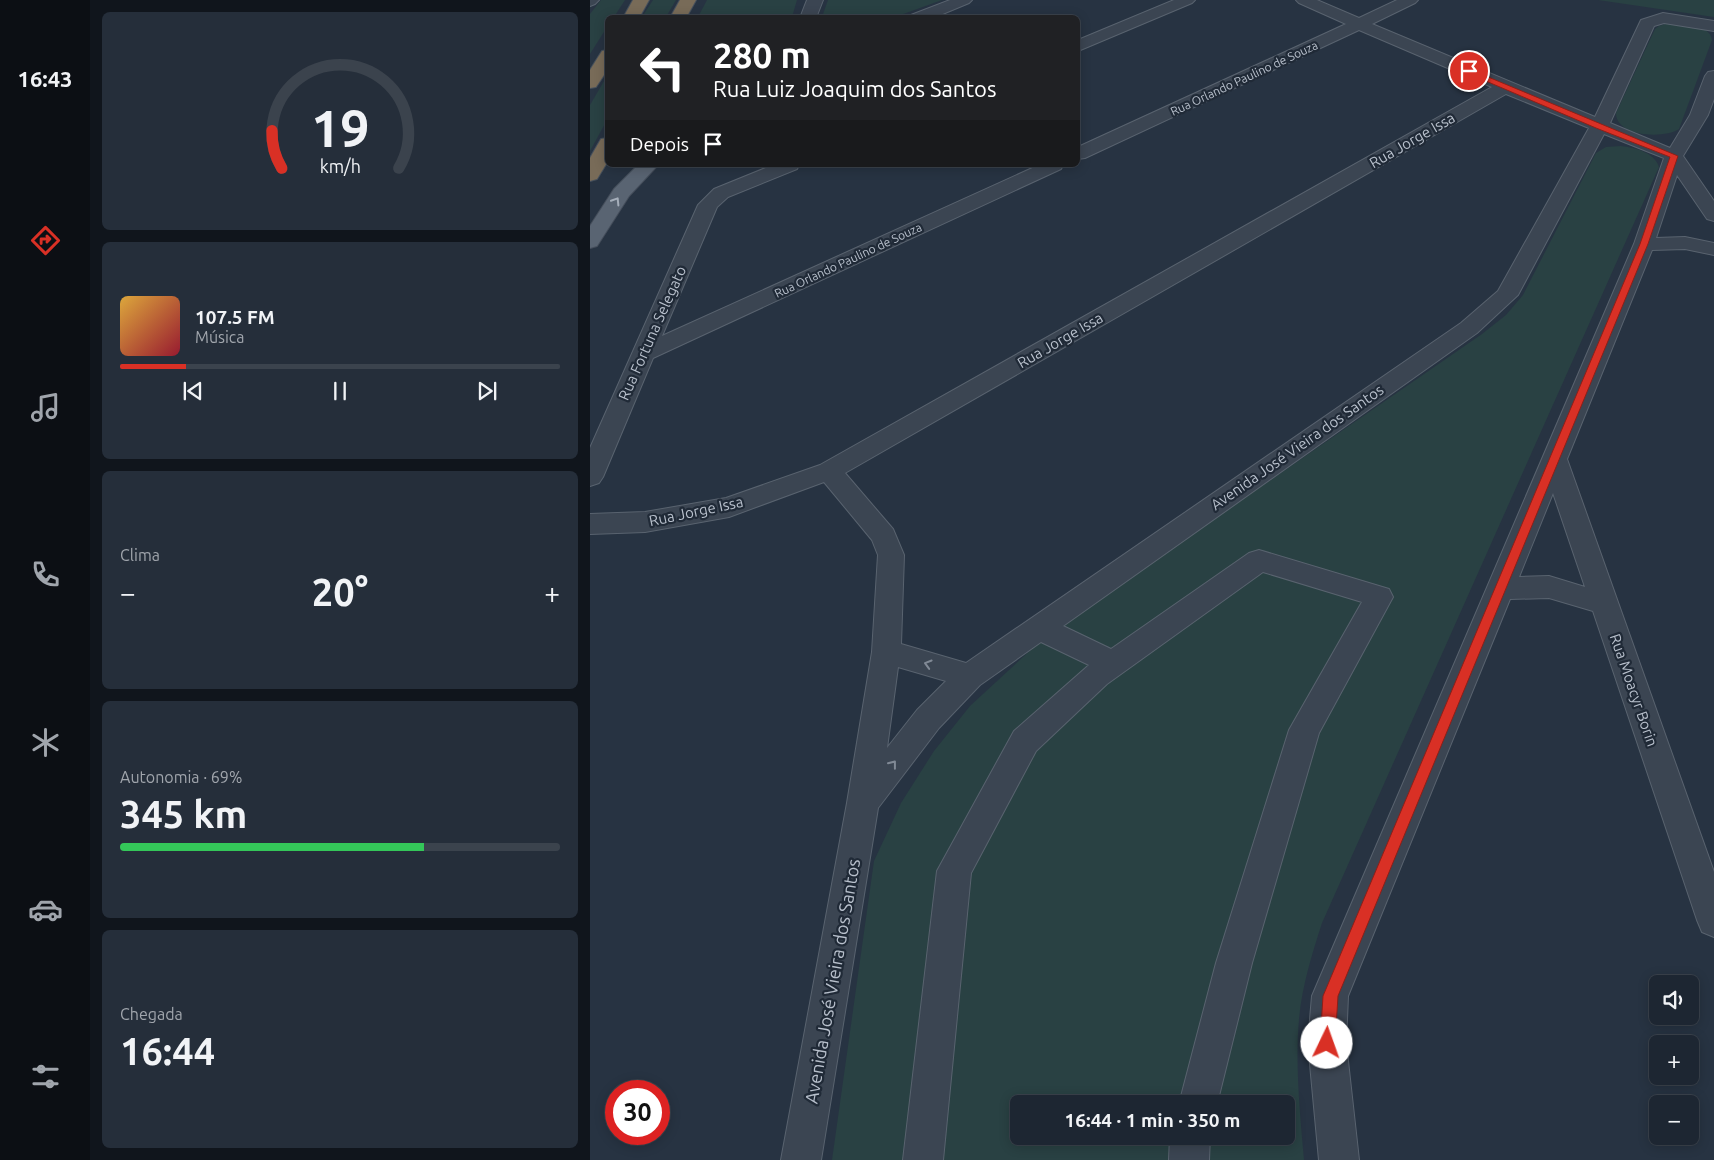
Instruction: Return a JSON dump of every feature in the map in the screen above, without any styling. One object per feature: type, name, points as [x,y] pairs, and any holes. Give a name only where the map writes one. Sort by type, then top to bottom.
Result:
[{"type":"highway","points":[[633,15],[642,0]]},
{"type":"highway","points":[[680,15],[688,0]]},
{"type":"highway","points":[[590,83],[605,60]]},
{"type":"highway","points":[[590,175],[605,148]]},
{"type":"main road","points":[[590,242],[621,193],[647,167]]},
{"type":"street","points":[[809,15],[815,0]]},
{"type":"street","points":[[925,15],[964,0]]},
{"type":"street","points":[[1080,45],[1187,0]]},
{"type":"street","points":[[1304,0],[1599,127],[1674,156],[1714,215]]},
{"type":"street","name":"Rua Orlando Paulino de Souza","points":[[1080,153],[1410,0]]},
{"type":"street","name":"Avenida José Vieira dos Santos","points":[[863,803],[928,719],[970,676],[1468,328],[1507,295],[1599,127],[1648,23],[1663,18],[1714,26]]},
{"type":"street","points":[[1339,1160],[1327,1043],[1330,996],[1644,244],[1674,156],[1707,116],[1714,76]]},
{"type":"street","name":"Rua Jorge Issa","points":[[590,524],[645,522],[729,507],[829,471],[1505,87]]},
{"type":"street","name":"Rua Fortuna Selegato","points":[[590,477],[708,205],[721,193],[785,167]]},
{"type":"street","name":"Rua Orlando Paulino de Souza","points":[[642,354],[1050,167]]},
{"type":"street","points":[[1644,244],[1685,243],[1714,249]]},
{"type":"street","name":"Rua Moacyr Borin","points":[[1554,459],[1714,920]]},
{"type":"street","name":"Avenida José Vieira dos Santos","points":[[801,1160],[863,803],[886,652],[892,555],[884,536],[829,471]]},
{"type":"street","points":[[923,1160],[954,871],[1025,741],[1097,675],[1258,560],[1379,597],[1304,730],[1234,963],[1200,1095]]},
{"type":"street","points":[[1500,589],[1549,587],[1605,604]]},
{"type":"street","points":[[1049,633],[1113,663]]},
{"type":"street","points":[[886,652],[970,676]]},
{"type":"street","points":[[1190,1145],[1190,1160]]},
{"type":"green space","points":[[601,0],[625,0],[615,15],[605,15],[605,30],[590,54],[590,14]]},
{"type":"green space","points":[[653,0],[676,0],[667,15],[643,15]]},
{"type":"green space","points":[[707,0],[797,0],[793,15],[699,15]]},
{"type":"green space","points":[[828,0],[942,0],[901,15],[823,15]]},
{"type":"green space","points":[[1598,0],[1714,0],[1714,17]]},
{"type":"green space","points":[[1669,23],[1701,28],[1707,31],[1712,40],[1679,129],[1663,134],[1642,134],[1624,127],[1618,121],[1616,113],[1655,29]]},
{"type":"green space","points":[[605,79],[605,124],[590,151],[590,105]]},
{"type":"green space","points":[[1621,146],[1633,148],[1649,154],[1659,167],[1322,923],[1305,982],[1299,1019],[1298,1072],[1304,1160],[832,1160],[874,861],[901,803],[934,751],[970,706],[1049,633],[1482,334],[1506,315],[1523,295],[1596,153],[1606,147]]},
{"type":"route","points":[[1327,1043],[1330,996],[1644,244],[1674,156],[1599,127],[1469,71]]}]
